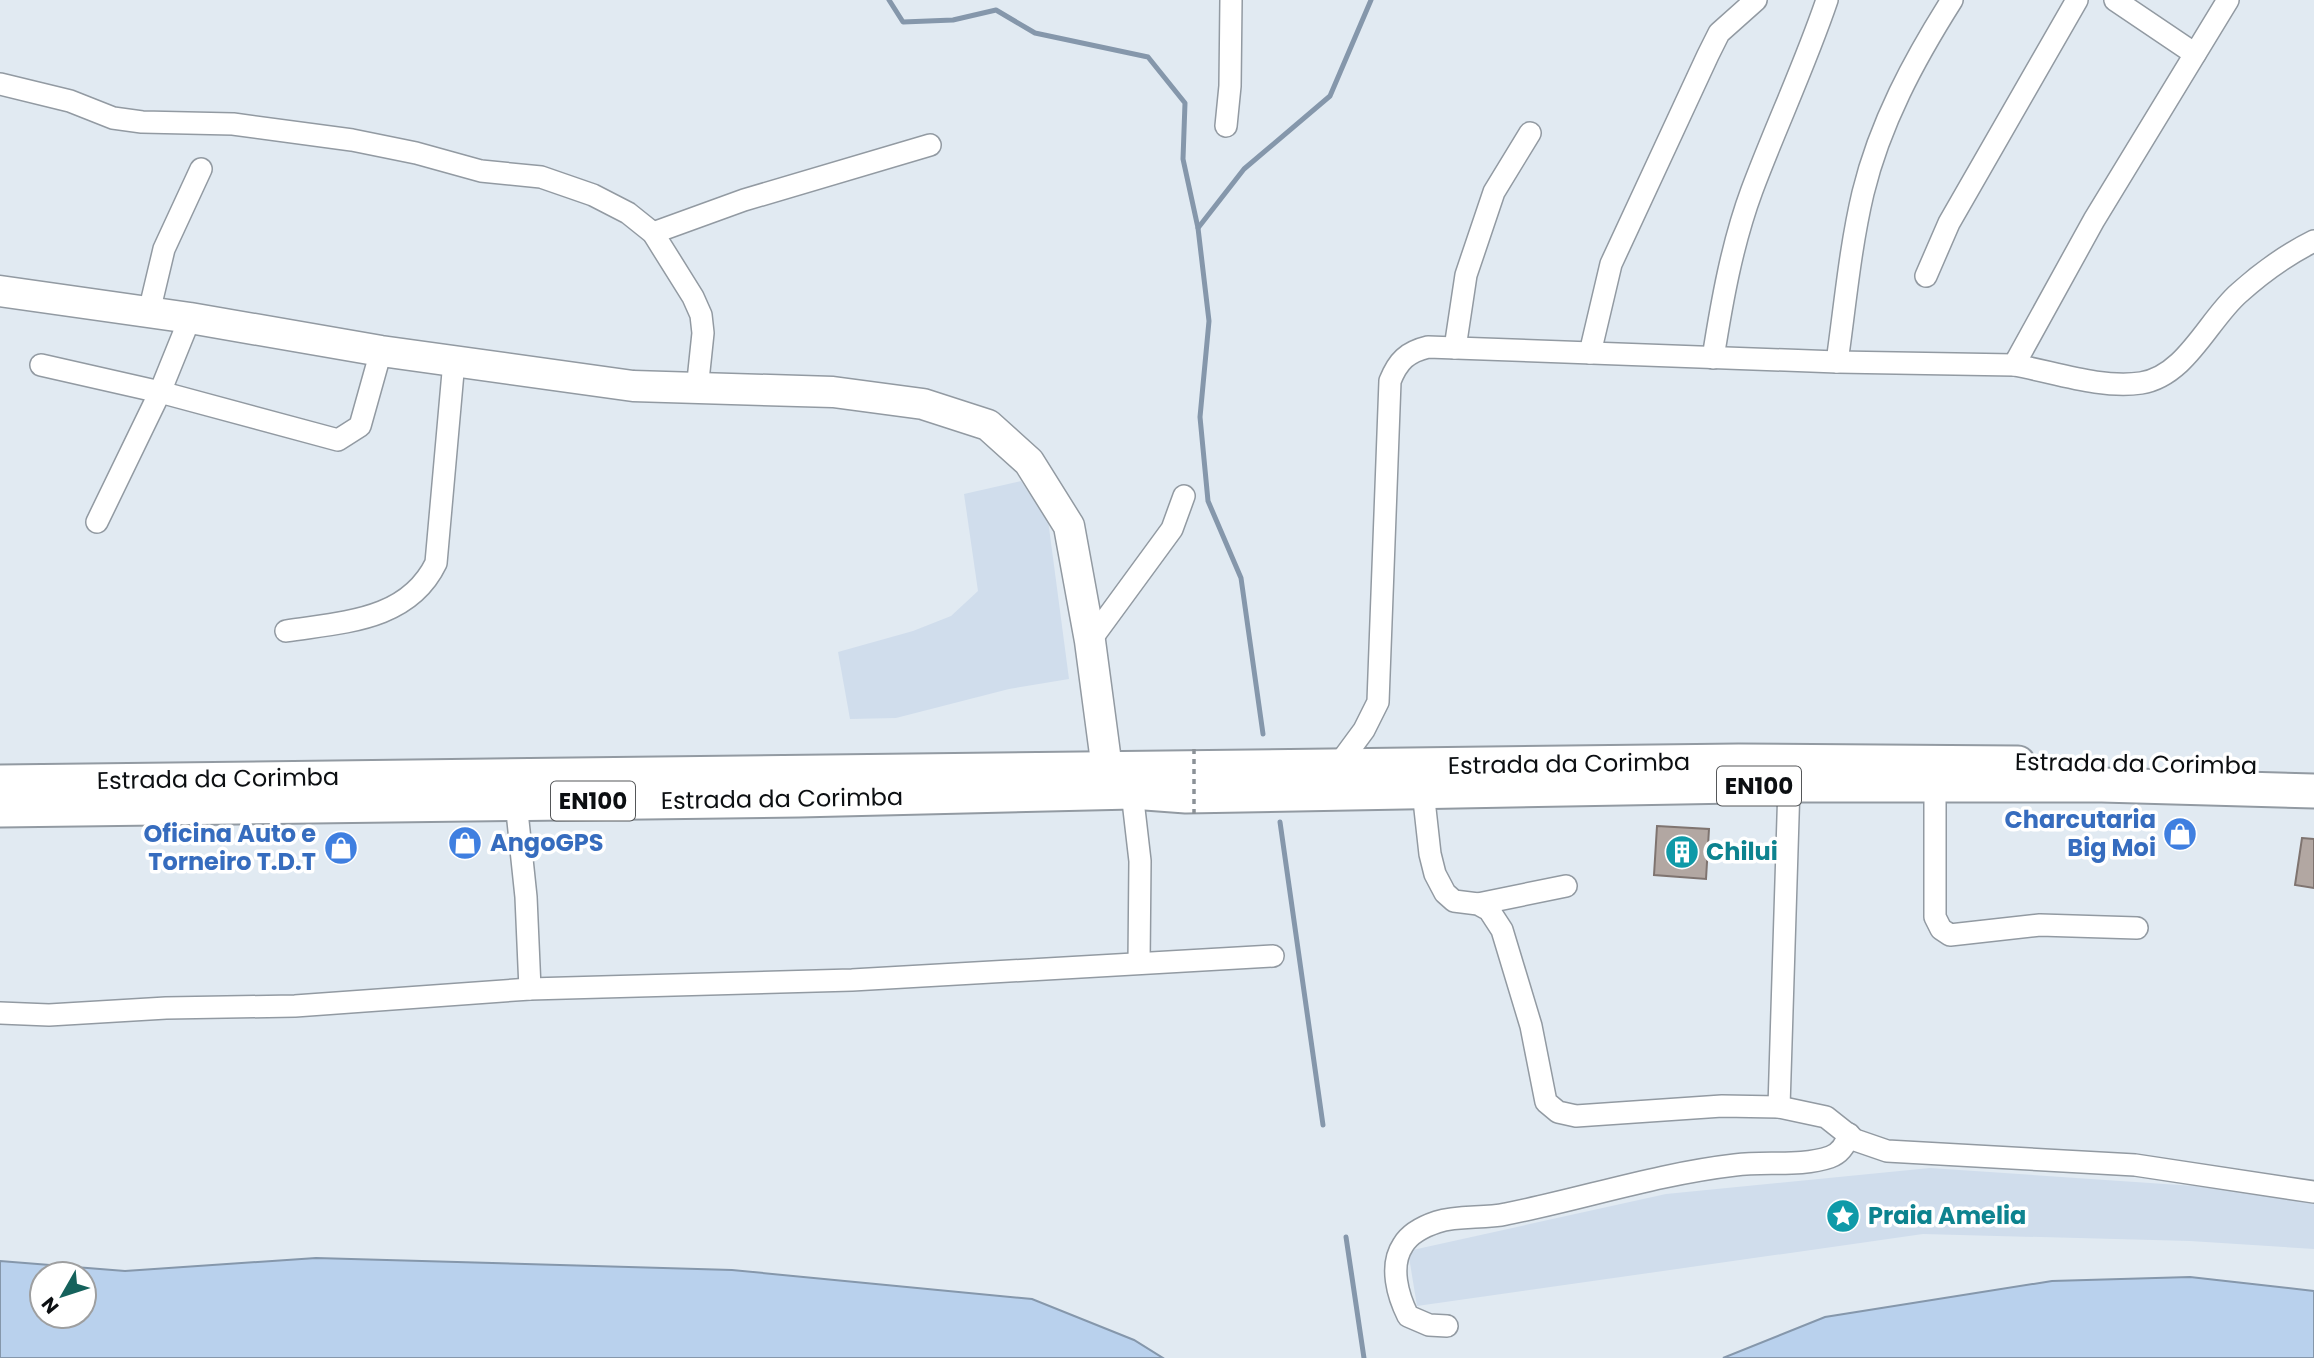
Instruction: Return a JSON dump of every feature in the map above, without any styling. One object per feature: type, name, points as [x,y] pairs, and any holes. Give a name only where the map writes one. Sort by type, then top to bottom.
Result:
[{"type":"main road","name":"Estrada da Corimba","points":[[0,810],[799,800],[1132,792],[1336,768],[1929,761],[2159,763],[2314,768]]},
{"type":"main road","name":"Estrada da Corimba","points":[[0,782],[1107,769]]},
{"type":"main road","name":"EN100","points":[[1107,769],[1196,784]]},
{"type":"main road","name":"Estrada da Corimba","points":[[1196,784],[1423,791],[1789,785],[2192,786],[2314,791]]},
{"type":"street","points":[[1226,126],[1230,86],[1231,0]]},
{"type":"street","points":[[1590,353],[1611,264],[1708,55],[1719,33],[1756,0]]},
{"type":"street","points":[[1713,358],[1734,250],[1751,192],[1811,50],[1827,0]]},
{"type":"street","points":[[1837,362],[1863,192],[1891,112],[1917,54],[1952,0]]},
{"type":"street","points":[[1926,276],[1949,223],[2077,0]]},
{"type":"street","points":[[2115,0],[2195,54]]},
{"type":"street","points":[[2014,365],[2094,220],[2228,0]]},
{"type":"street","points":[[0,84],[60,98],[113,118],[233,124],[352,140],[416,153],[481,171],[541,177],[593,195],[628,213],[653,233],[701,315],[703,333],[697,390]]},
{"type":"street","points":[[1455,348],[1466,275],[1494,192],[1530,133]]},
{"type":"street","points":[[653,233],[744,200],[930,145]]},
{"type":"street","points":[[149,312],[164,249],[201,169]]},
{"type":"street","points":[[1336,768],[1364,730],[1378,702],[1390,381],[1397,363],[1412,351],[1428,347],[1837,362],[2014,365],[2102,382],[2139,384],[2155,380],[2196,344],[2237,295],[2314,241]]},
{"type":"street","points":[[0,291],[190,318],[381,351],[633,386],[833,392],[923,404],[988,425],[1029,462],[1069,526],[1090,641],[1107,769]]},
{"type":"street","points":[[97,522],[160,392],[190,318]]},
{"type":"street","points":[[41,365],[160,392],[338,440],[360,426],[381,351]]},
{"type":"street","points":[[286,631],[367,619],[417,593],[427,581],[436,563],[454,361]]},
{"type":"street","points":[[1090,641],[1172,529],[1184,496]]},
{"type":"street","points":[[1779,1107],[1789,785]]},
{"type":"street","points":[[1935,785],[1935,917],[1941,929],[1950,935],[2040,925],[2137,928]]},
{"type":"street","points":[[1423,791],[1435,874],[1445,893],[1454,901],[1478,904],[1566,886]]},
{"type":"street","points":[[1132,792],[1139,862],[1139,963]]},
{"type":"street","points":[[516,802],[526,897],[530,989]]},
{"type":"street","points":[[1478,904],[1489,910],[1511,951],[1531,1026],[1546,1102],[1558,1112],[1576,1116],[1722,1106],[1779,1107],[1826,1116],[1855,1140],[1887,1151],[2135,1165],[2314,1192]]},
{"type":"street","points":[[0,1013],[49,1015],[166,1008],[295,1006],[530,989],[852,980],[1273,956]]},
{"type":"street","points":[[1447,1326],[1429,1325],[1408,1317],[1400,1300],[1396,1279],[1399,1254],[1402,1246],[1421,1228],[1441,1221],[1506,1214],[1676,1174],[1737,1165],[1816,1160],[1833,1156],[1845,1146],[1849,1134]]},
{"type":"shaded area","points":[[1021,481],[1048,520],[1069,679],[1009,689],[896,718],[850,719],[838,652],[913,631],[951,616],[978,591],[964,494]]},
{"type":"shaded area","points":[[1930,1168],[2194,1186],[2314,1203],[2314,1249],[2190,1241],[1923,1234],[1417,1306],[1408,1251],[1666,1194]]},
{"type":"water","points":[[316,1258],[732,1270],[1032,1299],[1134,1340],[1163,1358],[0,1358],[0,1261],[28,1263],[28,1330],[98,1330],[98,1269],[125,1271]]},
{"type":"water","points":[[2190,1277],[2314,1291],[2314,1358],[1723,1358],[1825,1317],[2052,1281]]},
{"type":"building","name":"Chilui","points":[[1657,826],[1709,829],[1706,879],[1654,875]]},
{"type":"building","points":[[2302,838],[2314,839],[2314,888],[2295,885]]},
{"type":"waterway","points":[[889,0],[903,22],[953,20],[996,10],[1035,33],[1148,57],[1185,103],[1183,159],[1198,228]]},
{"type":"waterway","points":[[1263,734],[1241,578],[1208,501],[1200,417],[1209,321],[1198,228],[1244,169],[1330,96],[1371,0]]},
{"type":"waterway","points":[[1280,822],[1323,1125]]},
{"type":"waterway","points":[[1346,1237],[1364,1358]]},
{"type":"place","name":"Charcutaria Big Moi","points":[[2180,834]]},
{"type":"place","name":"AngoGPS","points":[[465,843]]},
{"type":"place","name":"Oficina Auto e Torneiro T.D.T","points":[[341,848]]},
{"type":"place","name":"Chilui","points":[[1682,852]]},
{"type":"place","name":"Praia Amelia","points":[[1843,1216]]}]
